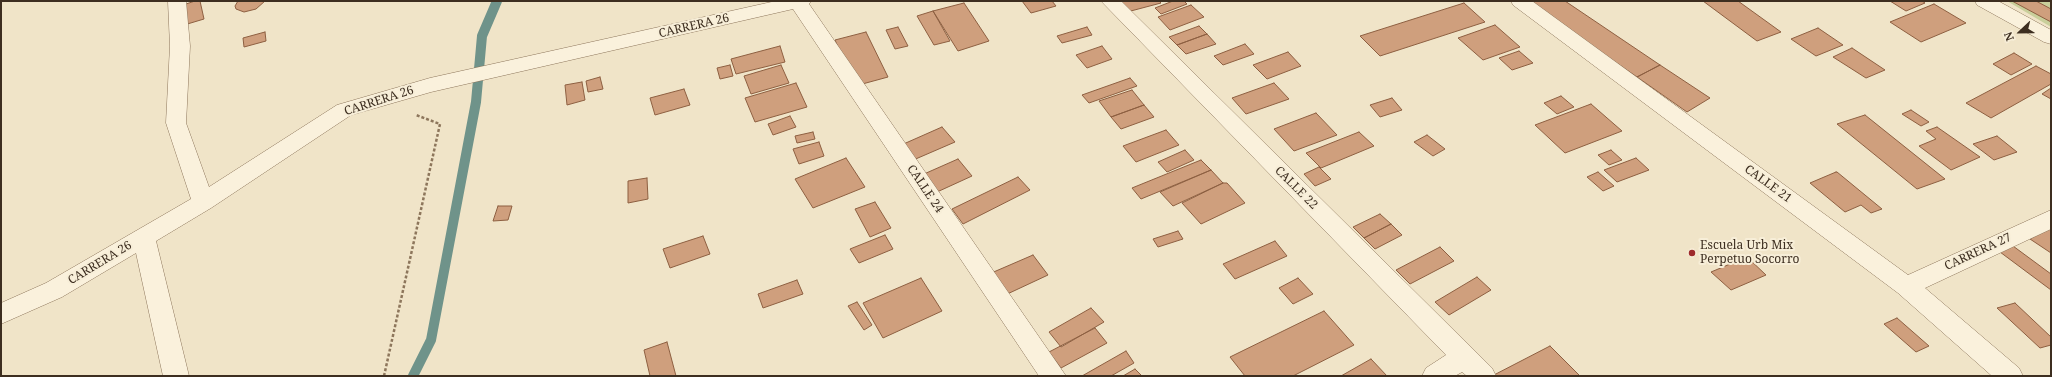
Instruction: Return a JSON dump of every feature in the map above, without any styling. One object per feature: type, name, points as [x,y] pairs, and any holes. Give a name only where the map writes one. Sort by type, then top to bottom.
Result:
[{"type":"street","points":[[176,1],[180,46],[176,123],[202,202]]},
{"type":"street","name":"CARRERA 26","points":[[1,314],[54,290],[144,237],[202,202],[344,110],[430,84],[800,1]]},
{"type":"street","name":"CALLE 24","points":[[800,1],[1053,376]]},
{"type":"street","name":"CALLE 22","points":[[1110,1],[1483,376]]},
{"type":"street","name":"CALLE 21","points":[[1520,1],[1906,286],[2010,376]]},
{"type":"street","points":[[1984,1],[2051,38]]},
{"type":"street","name":"CARRERA 27","points":[[1906,286],[2051,219]]},
{"type":"street","points":[[144,237],[176,376]]},
{"type":"street","points":[[1436,376],[1464,356]]},
{"type":"path","points":[[384,376],[440,124],[414,115]]},
{"type":"green space","points":[[2007,1],[2051,1],[2051,27]]},
{"type":"building","points":[[195,1],[200,1],[204,19],[184,25],[180,6]]},
{"type":"building","points":[[238,1],[265,1],[256,9],[244,12],[236,9],[235,6]]},
{"type":"building","points":[[1022,1],[1052,1],[1056,6],[1031,13]]},
{"type":"building","points":[[1118,1],[1159,1],[1161,3],[1127,12]]},
{"type":"building","points":[[1173,1],[1184,1],[1187,4],[1161,14],[1155,8]]},
{"type":"building","points":[[1565,1],[1660,65],[1637,77],[1528,2]]},
{"type":"building","points":[[1703,1],[1738,1],[1781,32],[1757,41]]},
{"type":"building","points":[[1890,1],[1922,1],[1925,3],[1906,11]]},
{"type":"building","points":[[2012,1],[2036,1],[2051,9],[2051,22]]},
{"type":"building","points":[[964,3],[989,41],[958,51],[933,11]]},
{"type":"building","points":[[1464,3],[1485,22],[1380,56],[1360,36]]},
{"type":"building","points":[[1934,4],[1966,23],[1921,42],[1890,22]]},
{"type":"building","points":[[1191,5],[1204,17],[1170,30],[1158,17]]},
{"type":"building","points":[[933,11],[950,41],[934,45],[917,16]]},
{"type":"building","points":[[1495,25],[1520,47],[1483,60],[1458,38]]},
{"type":"building","points":[[1199,26],[1207,34],[1177,45],[1169,37]]},
{"type":"building","points":[[898,27],[908,46],[895,49],[886,30]]},
{"type":"building","points":[[1087,27],[1092,35],[1062,43],[1057,36]]},
{"type":"building","points":[[1818,28],[1843,45],[1816,56],[1791,39]]},
{"type":"building","points":[[265,32],[266,41],[244,47],[243,38]]},
{"type":"building","points":[[866,32],[888,77],[855,86],[835,40]]},
{"type":"building","points":[[1207,34],[1216,44],[1186,54],[1177,45]]},
{"type":"building","points":[[1245,44],[1254,54],[1223,65],[1214,56]]},
{"type":"building","points":[[780,46],[785,62],[736,74],[731,59]]},
{"type":"building","points":[[1102,46],[1112,59],[1087,68],[1076,55]]},
{"type":"building","points":[[1852,48],[1885,70],[1866,78],[1833,57]]},
{"type":"building","points":[[1519,51],[1533,63],[1512,70],[1499,58]]},
{"type":"building","points":[[1288,52],[1301,66],[1267,79],[1253,65]]},
{"type":"building","points":[[2014,53],[2032,64],[2011,75],[1993,64]]},
{"type":"building","points":[[730,65],[733,76],[720,79],[717,68]]},
{"type":"building","points":[[781,65],[789,83],[751,94],[744,76]]},
{"type":"building","points":[[1660,65],[1710,98],[1687,112],[1637,77]]},
{"type":"building","points":[[2036,66],[2051,74],[2051,84],[1991,118],[1966,103]]},
{"type":"building","points":[[600,77],[603,89],[588,92],[586,81]]},
{"type":"building","points":[[1130,78],[1137,86],[1089,103],[1082,95]]},
{"type":"building","points":[[582,82],[585,100],[567,105],[565,85]]},
{"type":"building","points":[[796,83],[807,107],[755,122],[745,98]]},
{"type":"building","points":[[1274,83],[1289,99],[1246,114],[1232,98]]},
{"type":"building","points":[[2051,88],[2051,99],[2042,94]]},
{"type":"building","points":[[684,89],[690,105],[655,115],[650,98]]},
{"type":"building","points":[[1132,90],[1144,105],[1111,117],[1099,101]]},
{"type":"building","points":[[1561,96],[1574,107],[1557,114],[1544,103]]},
{"type":"building","points":[[1392,98],[1402,110],[1380,117],[1370,105]]},
{"type":"building","points":[[1591,104],[1622,131],[1565,153],[1535,125]]},
{"type":"building","points":[[1144,105],[1154,117],[1121,129],[1111,117]]},
{"type":"building","points":[[1911,110],[1929,122],[1921,126],[1902,114]]},
{"type":"building","points":[[1316,113],[1337,135],[1294,151],[1274,129]]},
{"type":"building","points":[[1865,115],[1945,179],[1917,189],[1837,124]]},
{"type":"building","points":[[790,116],[796,127],[773,135],[768,124]]},
{"type":"building","points":[[942,127],[955,142],[911,161],[899,146]]},
{"type":"building","points":[[1937,127],[1980,157],[1951,170],[1919,146],[1936,139],[1926,131]]},
{"type":"building","points":[[1166,130],[1179,145],[1136,162],[1123,146]]},
{"type":"building","points":[[813,132],[815,139],[797,143],[795,136]]},
{"type":"building","points":[[1359,132],[1374,146],[1321,168],[1306,153]]},
{"type":"building","points":[[1427,135],[1445,149],[1433,156],[1414,142]]},
{"type":"building","points":[[1997,136],[2017,152],[1994,160],[1973,144]]},
{"type":"building","points":[[819,142],[824,156],[799,164],[793,149]]},
{"type":"building","points":[[1185,150],[1194,160],[1167,172],[1158,162]]},
{"type":"building","points":[[1611,150],[1622,160],[1609,165],[1598,155]]},
{"type":"building","points":[[846,158],[865,187],[813,208],[795,179]]},
{"type":"building","points":[[1636,158],[1649,170],[1617,182],[1604,170]]},
{"type":"building","points":[[958,159],[972,176],[937,192],[924,174]]},
{"type":"building","points":[[1201,160],[1211,170],[1141,199],[1132,188]]},
{"type":"building","points":[[1319,167],[1331,179],[1315,186],[1304,174]]},
{"type":"building","points":[[1211,170],[1223,183],[1173,206],[1160,192]]},
{"type":"building","points":[[1598,172],[1614,186],[1603,191],[1587,177]]},
{"type":"building","points":[[1836,172],[1882,209],[1871,213],[1861,205],[1845,212],[1810,183]]},
{"type":"building","points":[[1018,177],[1030,190],[963,224],[952,209]]},
{"type":"building","points":[[647,178],[648,199],[628,203],[628,181]]},
{"type":"building","points":[[1223,183],[1227,183],[1245,203],[1201,224],[1182,203]]},
{"type":"building","points":[[875,202],[891,228],[870,237],[855,209]]},
{"type":"building","points":[[498,206],[512,206],[508,220],[493,221]]},
{"type":"building","points":[[1380,214],[1391,224],[1364,238],[1353,227]]},
{"type":"building","points":[[1391,224],[1402,235],[1375,249],[1364,238]]},
{"type":"building","points":[[2051,227],[2051,253],[2030,239]]},
{"type":"building","points":[[1178,231],[1183,239],[1158,247],[1153,239]]},
{"type":"building","points":[[885,235],[893,249],[859,263],[850,249]]},
{"type":"building","points":[[703,236],[710,254],[670,268],[663,249]]},
{"type":"building","points":[[1275,241],[1287,256],[1235,279],[1223,264]]},
{"type":"building","points":[[2013,246],[2051,274],[2051,290],[2000,252]]},
{"type":"building","points":[[1440,247],[1454,261],[1410,284],[1396,270]]},
{"type":"building","points":[[1033,255],[1048,275],[1003,296],[989,274]]},
{"type":"building","points":[[1747,257],[1766,275],[1731,290],[1711,272]]},
{"type":"building","points":[[1477,277],[1491,290],[1449,315],[1435,302]]},
{"type":"building","points":[[921,278],[942,311],[883,338],[863,303]]},
{"type":"building","points":[[1298,278],[1313,294],[1293,304],[1279,288]]},
{"type":"building","points":[[797,280],[803,294],[763,308],[758,294]]},
{"type":"building","points":[[857,302],[872,325],[864,330],[848,306]]},
{"type":"building","points":[[2015,303],[2051,337],[2051,345],[2040,348],[1997,308]]},
{"type":"building","points":[[1091,308],[1104,322],[1061,347],[1049,332]]},
{"type":"building","points":[[1324,311],[1354,345],[1293,376],[1245,376],[1230,357]]},
{"type":"building","points":[[1897,318],[1929,346],[1916,352],[1884,324]]},
{"type":"building","points":[[1095,328],[1107,343],[1061,368],[1049,352]]},
{"type":"building","points":[[667,342],[676,376],[650,376],[644,350]]},
{"type":"building","points":[[1550,346],[1580,376],[1492,376]]},
{"type":"building","points":[[1126,351],[1134,363],[1111,376],[1082,376]]},
{"type":"building","points":[[1371,359],[1387,376],[1341,376]]},
{"type":"building","points":[[1135,369],[1142,376],[1123,376]]},
{"type":"waterway","points":[[413,376],[431,340],[476,102],[482,36],[497,1]]},
{"type":"place","name":"Escuela Urb Mix Perpetuo Socorro","points":[[1692,253]]}]
